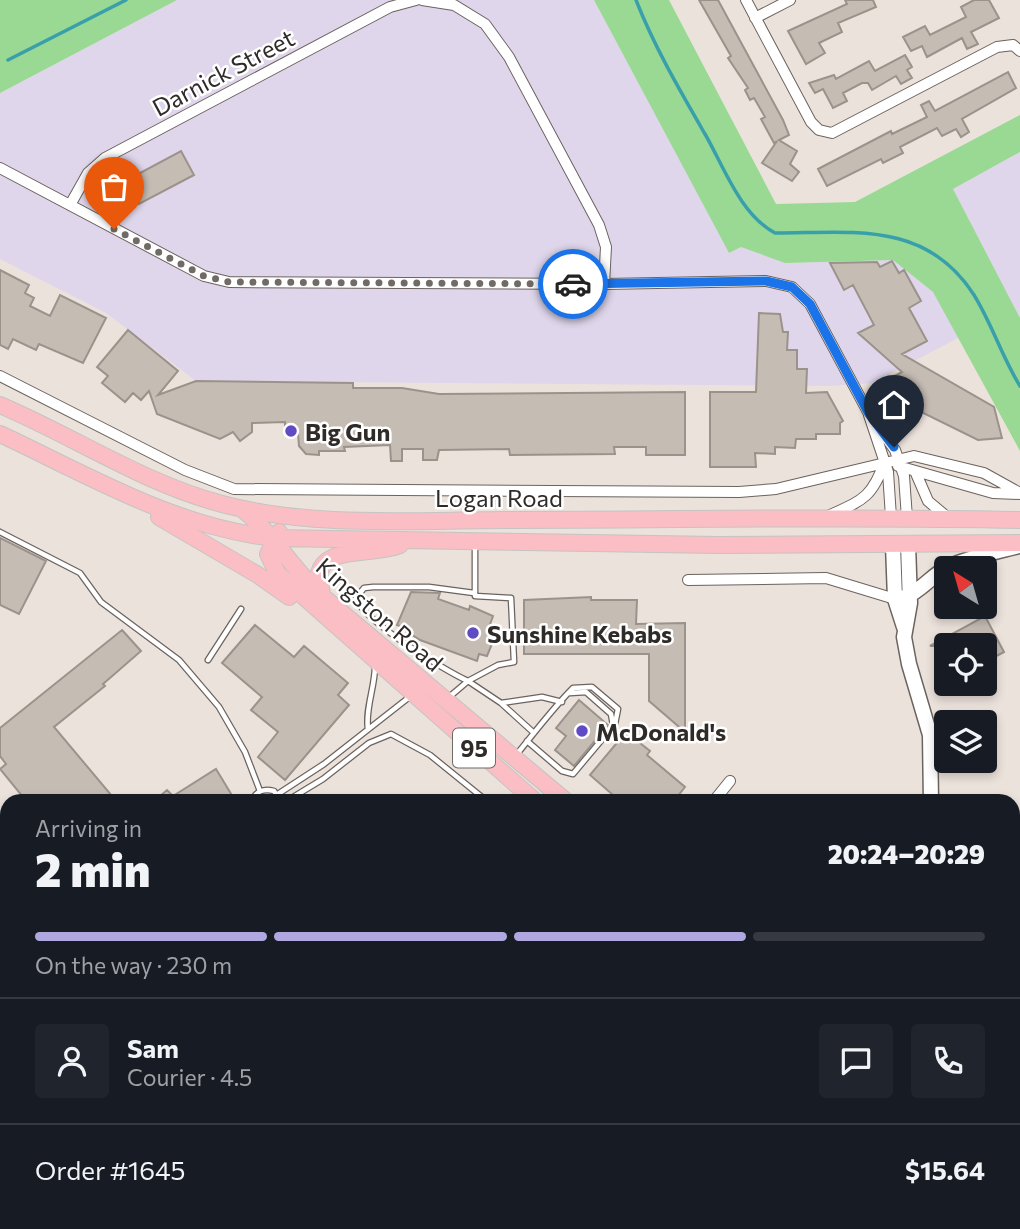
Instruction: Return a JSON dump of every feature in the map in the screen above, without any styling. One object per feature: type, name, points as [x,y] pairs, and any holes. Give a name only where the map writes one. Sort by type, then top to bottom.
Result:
[{"type":"main road","name":"Logan Road","points":[[0,405],[157,482],[241,508],[296,516],[415,520],[899,517],[1020,520]]},
{"type":"main road","name":"Logan Road","points":[[0,434],[132,499],[203,525],[274,538],[475,542],[1020,545]]},
{"type":"main road","name":"95","points":[[132,499],[267,580],[333,634],[359,639]]},
{"type":"main road","name":"95","points":[[241,508],[274,538]]},
{"type":"main road","points":[[274,538],[296,516]]},
{"type":"main road","points":[[899,517],[901,544]]},
{"type":"main road","name":"Kingston Road","points":[[274,538],[297,572],[322,596],[376,663],[527,794]]},
{"type":"main road","name":"Kingston Road","points":[[274,538],[268,554],[274,570],[359,639],[425,684],[557,794]]},
{"type":"main road","points":[[322,596],[319,571],[329,558],[384,551],[408,541]]},
{"type":"street","name":"Darnick Street","points":[[70,205],[88,173],[105,158],[390,7],[416,0]]},
{"type":"street","points":[[422,0],[454,5],[485,24],[509,57],[599,225],[606,247],[604,284]]},
{"type":"street","points":[[746,0],[811,122],[819,130],[832,133],[997,47],[1013,45],[1020,51]]},
{"type":"street","points":[[755,18],[790,0]]},
{"type":"street","points":[[0,168],[204,276],[229,282],[604,284],[766,281],[792,287],[810,304],[869,414],[885,461],[899,517]]},
{"type":"street","name":"Logan Road","points":[[0,376],[206,480],[234,489],[739,492],[776,489],[885,461]]},
{"type":"street","points":[[869,414],[888,436],[900,462],[899,517]]},
{"type":"street","points":[[885,461],[900,462],[923,458],[979,471],[1020,493]]},
{"type":"street","points":[[824,518],[866,498],[876,486],[885,461]]},
{"type":"street","points":[[900,462],[915,471],[993,493],[1020,493]]},
{"type":"street","points":[[915,471],[928,501],[947,517]]},
{"type":"street","points":[[901,544],[907,657],[932,752],[931,794]]},
{"type":"street","points":[[903,598],[947,568],[1020,545]]},
{"type":"street","points":[[688,580],[826,578],[903,598]]},
{"type":"street","points":[[719,794],[730,781]]},
{"type":"lane","points":[[0,532],[80,573],[101,602],[179,660],[219,707],[245,752],[260,791]]},
{"type":"lane","points":[[474,593],[475,542]]},
{"type":"lane","points":[[446,702],[467,681],[498,665],[514,662],[510,598],[481,597],[474,593],[429,587],[364,588],[358,592],[357,603],[373,619],[436,665],[467,681],[501,703],[534,733]]},
{"type":"lane","points":[[208,660],[241,609]]},
{"type":"lane","points":[[359,639],[373,619]]},
{"type":"lane","points":[[368,730],[366,718],[376,663]]},
{"type":"lane","points":[[258,794],[269,790],[278,794],[368,730],[425,684]]},
{"type":"lane","points":[[514,758],[527,741],[569,693],[582,686],[598,689],[618,709],[613,725],[573,774],[562,771],[527,741]]},
{"type":"lane","points":[[569,693],[586,692],[611,714],[613,725]]},
{"type":"lane","points":[[501,703],[542,697],[562,702]]},
{"type":"lane","points":[[297,794],[323,779],[369,743],[385,734],[401,738],[442,763],[479,794]]},
{"type":"shaded area","points":[[177,0],[594,0],[729,253],[741,247],[785,263],[893,260],[933,292],[960,337],[872,383],[831,386],[196,381],[106,313],[0,259],[0,93]]},
{"type":"shaded area","points":[[1020,152],[1020,318],[953,189]]},
{"type":"green space","points":[[0,0],[177,0],[0,93]]},
{"type":"green space","points":[[594,0],[669,0],[776,204],[855,202],[1020,115],[1020,152],[953,189],[1020,318],[1020,451],[933,292],[893,260],[785,263],[741,247],[729,253]]},
{"type":"building","points":[[699,0],[718,0],[783,120],[789,135],[779,140],[797,151],[790,164],[799,172],[792,181],[762,163],[777,141],[774,143],[761,119],[765,117],[754,98],[750,100],[745,90],[748,88],[728,58],[731,56]]},
{"type":"building","points":[[845,0],[873,0],[876,7],[838,23],[842,32],[819,43],[825,53],[806,64],[788,31],[847,4]]},
{"type":"building","points":[[974,0],[989,0],[999,18],[971,32],[978,44],[967,49],[962,38],[927,57],[922,46],[911,51],[903,37],[925,26],[930,35],[966,17],[961,7]]},
{"type":"building","points":[[905,55],[912,67],[907,70],[912,78],[901,84],[896,76],[872,90],[868,83],[862,83],[843,93],[847,101],[833,108],[823,89],[815,93],[809,83],[834,75],[836,79],[869,61],[875,71]]},
{"type":"building","points":[[1008,72],[1016,88],[962,119],[969,132],[961,137],[956,129],[942,136],[937,128],[900,147],[903,153],[883,163],[881,159],[827,186],[818,169],[891,131],[892,134],[927,117],[921,105],[929,101],[935,111]]},
{"type":"building","points":[[181,151],[194,175],[139,204],[127,180]]},
{"type":"building","points":[[892,261],[899,273],[904,270],[921,301],[909,308],[927,341],[902,354],[994,407],[1002,438],[978,440],[901,402],[891,378],[902,372],[858,333],[874,325],[853,285],[844,290],[830,263],[877,262],[880,267]]},
{"type":"building","points":[[0,270],[29,285],[25,293],[34,298],[30,306],[50,316],[60,295],[106,318],[83,363],[39,344],[36,350],[13,339],[8,349],[0,345]]},
{"type":"building","points":[[759,313],[780,314],[783,332],[788,332],[787,350],[797,350],[797,369],[807,369],[806,393],[827,392],[843,421],[840,423],[840,434],[816,434],[816,439],[796,439],[795,448],[775,447],[775,454],[755,453],[756,467],[710,467],[710,392],[756,392]]},
{"type":"building","points":[[128,330],[178,371],[158,395],[196,381],[353,383],[353,388],[402,388],[439,394],[685,392],[685,455],[646,455],[646,447],[614,447],[615,454],[510,455],[509,449],[439,450],[437,460],[423,460],[423,449],[402,449],[402,461],[391,461],[390,445],[344,447],[345,451],[306,454],[299,446],[298,433],[285,434],[285,422],[252,423],[252,432],[240,441],[233,432],[220,439],[157,414],[149,391],[141,400],[133,393],[125,402],[102,383],[108,376],[97,367]]},
{"type":"building","points":[[0,538],[46,561],[19,614],[0,605]]},
{"type":"building","points":[[411,592],[440,593],[438,599],[469,610],[470,606],[493,616],[488,630],[496,634],[487,656],[479,654],[477,661],[420,640],[406,631],[407,628],[397,625]]},
{"type":"building","points":[[591,597],[591,600],[637,600],[636,624],[685,623],[685,732],[649,701],[649,654],[524,654],[524,600]]},
{"type":"building","points":[[978,620],[987,620],[994,633],[954,633]]},
{"type":"building","points":[[255,625],[294,657],[304,646],[348,683],[338,695],[349,705],[285,780],[258,757],[278,732],[251,710],[262,697],[222,663]]},
{"type":"building","points":[[122,630],[141,651],[103,684],[105,686],[54,727],[110,794],[20,794],[0,769],[6,764],[0,756],[0,728]]},
{"type":"building","points":[[997,639],[1004,652],[997,656]]},
{"type":"building","name":"McDonald's","points":[[579,700],[608,725],[574,766],[555,750],[566,736],[556,728]]},
{"type":"building","points":[[626,732],[650,751],[647,755],[685,787],[679,794],[612,794],[590,775]]},
{"type":"building","points":[[216,769],[231,794],[176,794]]},
{"type":"waterway","points":[[8,60],[126,0]]},
{"type":"waterway","points":[[636,0],[668,68],[734,189],[752,214],[775,233],[832,232],[885,236],[910,242],[933,254],[955,271],[974,295],[1020,386]]},
{"type":"way so far","points":[[114,229],[204,276],[229,282],[573,284]]},
{"type":"place","name":"Big Gun","points":[[291,431]]},
{"type":"place","name":"Sunshine Kebabs","points":[[473,633]]},
{"type":"place","name":"McDonald's","points":[[582,731]]},
{"type":"route","points":[[573,284],[766,281],[792,287],[810,304],[869,414],[883,429],[894,447]]}]
